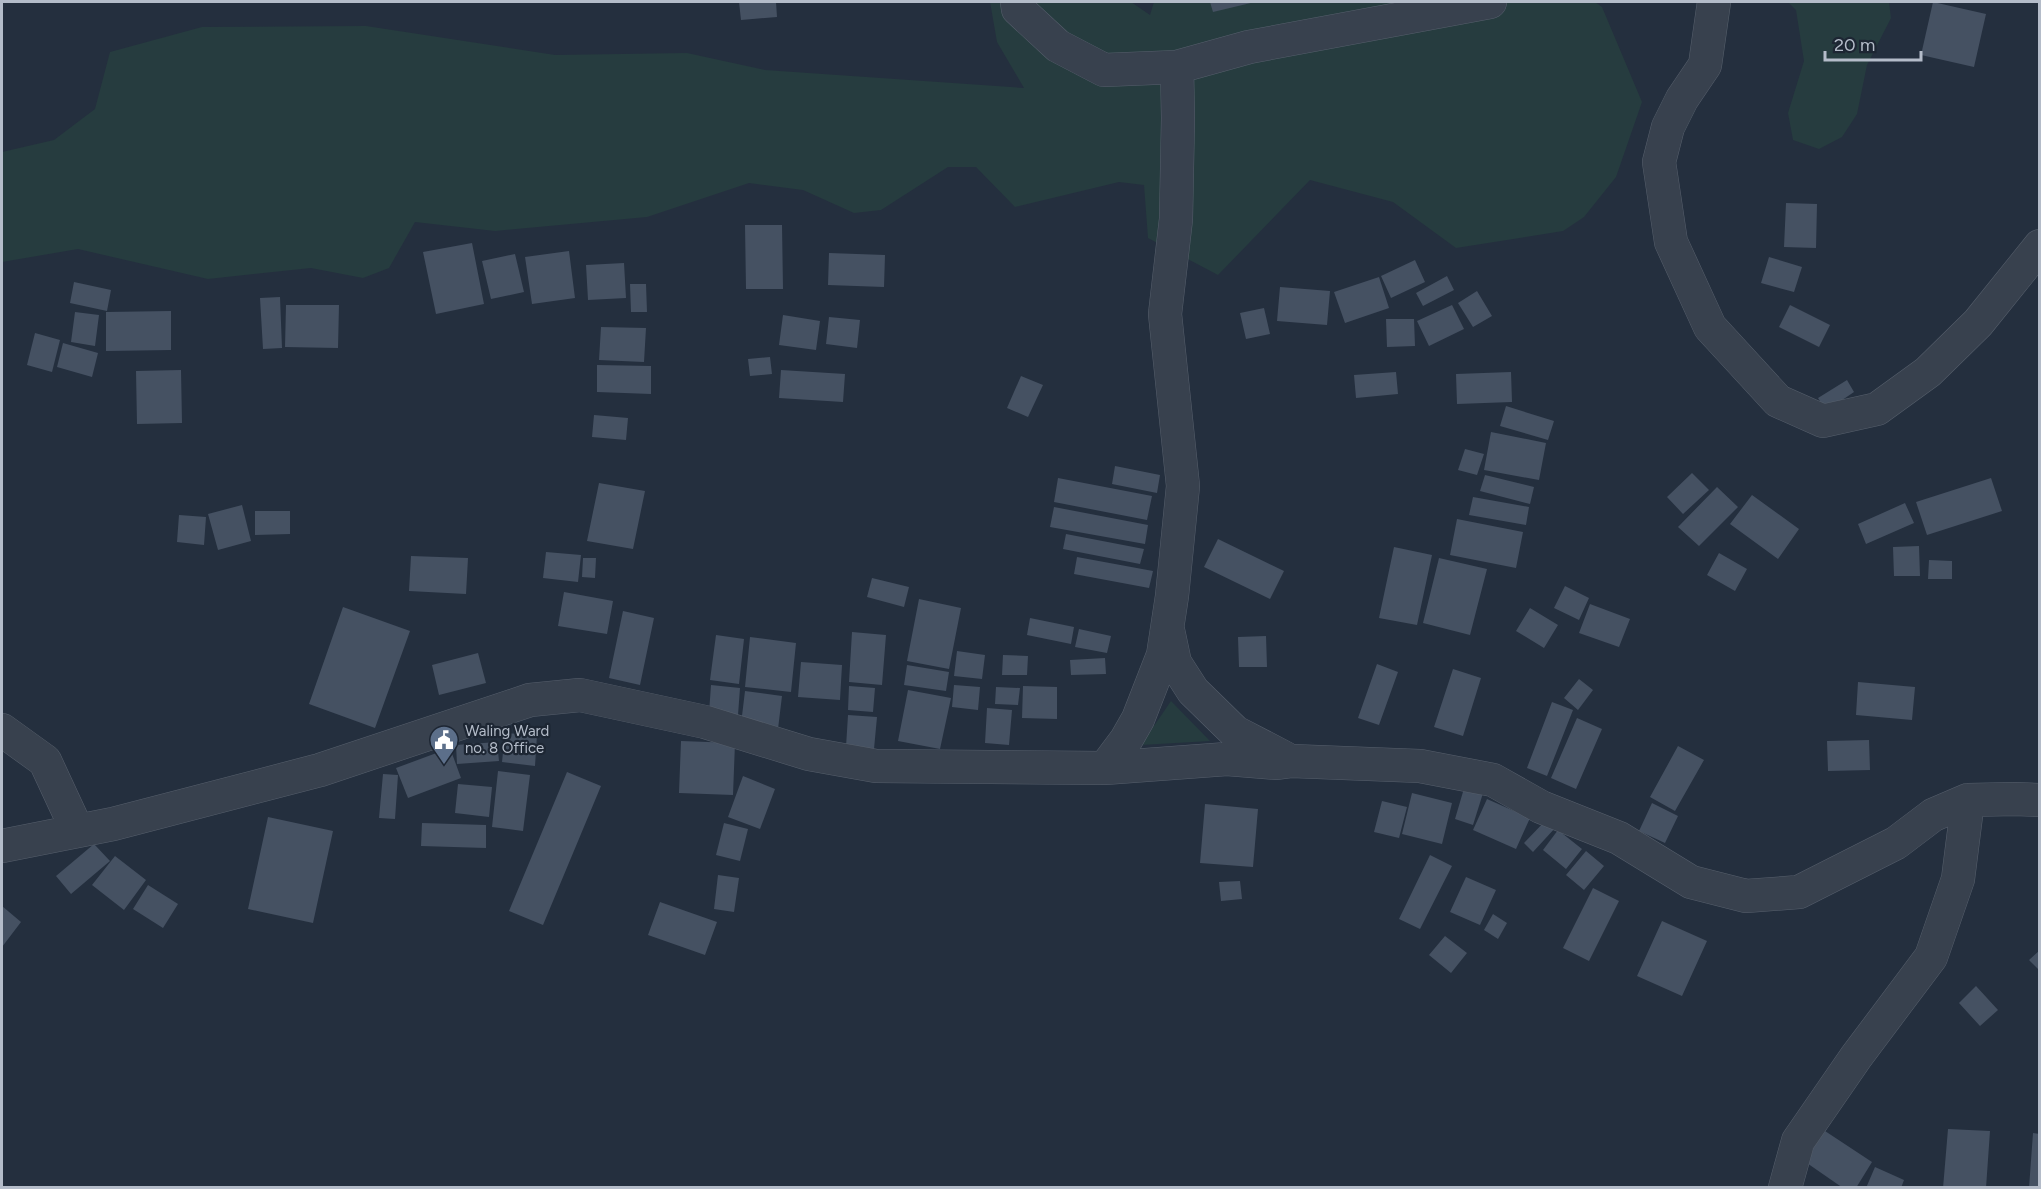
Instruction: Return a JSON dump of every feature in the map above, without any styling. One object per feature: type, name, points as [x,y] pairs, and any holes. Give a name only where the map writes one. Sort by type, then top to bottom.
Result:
[{"type":"street","points":[[1017,2],[1018,9],[1058,46],[1104,70],[1177,67],[1249,47],[1490,2]]},
{"type":"street","points":[[1714,2],[1705,65],[1682,99],[1668,127],[1659,162],[1671,242],[1710,327],[1778,401],[1823,421],[1877,409],[1928,372],[1978,323],[2040,246]]},
{"type":"street","points":[[1105,768],[1138,719],[1162,655],[1172,596],[1183,486],[1165,314],[1176,219],[1177,67]]},
{"type":"street","points":[[1166,623],[1175,663],[1193,691],[1235,732],[1292,761]]},
{"type":"street","points":[[2,846],[113,824],[320,770],[530,700],[580,695],[705,722],[809,754],[876,766],[1105,768],[1227,759],[1277,763],[1292,761],[1420,766],[1493,780],[1541,807],[1619,838],[1691,882],[1746,896],[1799,892],[1833,877],[1896,843],[1933,815],[1968,800],[2015,798],[2040,800]]},
{"type":"street","points":[[2,730],[45,761],[77,830]]},
{"type":"street","points":[[1785,1188],[1798,1142],[1856,1057],[1931,957],[1958,879],[1968,800]]},
{"type":"green space","points":[[990,2],[1131,2],[1150,15],[1154,2],[1595,2],[1602,7],[1642,102],[1616,177],[1584,217],[1563,231],[1456,248],[1393,202],[1310,180],[1218,275],[1148,238],[1144,185],[1119,182],[1015,207],[976,167],[948,167],[881,210],[854,213],[803,190],[749,183],[647,217],[495,231],[415,222],[389,268],[363,278],[311,268],[208,279],[78,249],[2,262],[2,152],[54,140],[95,109],[110,52],[202,27],[366,26],[555,55],[687,53],[765,70],[1024,88],[997,42]]},
{"type":"green space","points":[[1788,2],[1889,2],[1891,18],[1867,65],[1857,114],[1842,137],[1819,149],[1793,140],[1788,113],[1804,61],[1796,10]]},
{"type":"green space","points":[[1171,701],[1210,741],[1141,745]]},
{"type":"building","points":[[739,2],[776,2],[777,17],[741,20]]},
{"type":"building","points":[[1210,2],[1255,2],[1213,12]]},
{"type":"building","points":[[1933,2],[1986,14],[1974,67],[1921,55]]},
{"type":"building","points":[[1786,203],[1817,204],[1816,248],[1784,247]]},
{"type":"building","points":[[745,225],[782,225],[783,289],[746,289]]},
{"type":"building","points":[[472,243],[484,304],[436,314],[423,252]]},
{"type":"building","points":[[569,251],[575,298],[532,304],[525,257]]},
{"type":"building","points":[[829,253],[885,255],[884,287],[828,285]]},
{"type":"building","points":[[515,254],[524,292],[491,299],[482,261]]},
{"type":"building","points":[[1769,257],[1802,267],[1794,292],[1761,283]]},
{"type":"building","points":[[1415,260],[1425,282],[1391,298],[1381,276]]},
{"type":"building","points":[[624,263],[626,298],[588,300],[586,265]]},
{"type":"building","points":[[1447,276],[1454,290],[1423,306],[1416,293]]},
{"type":"building","points":[[1379,277],[1389,308],[1345,323],[1334,292]]},
{"type":"building","points":[[74,282],[111,290],[107,311],[70,303]]},
{"type":"building","points":[[630,284],[646,284],[647,312],[631,312]]},
{"type":"building","points":[[1280,287],[1330,291],[1327,325],[1277,321]]},
{"type":"building","points":[[1477,291],[1492,316],[1473,327],[1458,303]]},
{"type":"building","points":[[280,297],[282,348],[263,349],[260,298]]},
{"type":"building","points":[[286,305],[339,305],[338,348],[285,347]]},
{"type":"building","points":[[1452,305],[1464,329],[1429,346],[1417,321]]},
{"type":"building","points":[[1790,305],[1830,325],[1819,347],[1779,327]]},
{"type":"building","points":[[1264,308],[1270,334],[1246,339],[1240,313]]},
{"type":"building","points":[[171,311],[171,350],[106,351],[106,312]]},
{"type":"building","points":[[75,312],[99,315],[95,346],[71,342]]},
{"type":"building","points":[[783,315],[820,321],[816,350],[779,345]]},
{"type":"building","points":[[829,317],[860,320],[857,348],[826,344]]},
{"type":"building","points":[[1386,319],[1414,319],[1415,346],[1387,347]]},
{"type":"building","points":[[601,327],[646,328],[644,362],[599,360]]},
{"type":"building","points":[[35,333],[60,340],[52,372],[27,365]]},
{"type":"building","points":[[63,343],[98,353],[92,377],[57,367]]},
{"type":"building","points":[[770,357],[772,374],[750,376],[748,359]]},
{"type":"building","points":[[597,365],[651,366],[651,394],[597,392]]},
{"type":"building","points":[[181,370],[182,423],[137,424],[136,371]]},
{"type":"building","points":[[781,370],[845,374],[843,402],[779,398]]},
{"type":"building","points":[[1396,372],[1398,394],[1356,398],[1354,375]]},
{"type":"building","points":[[1511,372],[1512,402],[1457,404],[1456,374]]},
{"type":"building","points":[[1021,376],[1043,385],[1028,417],[1007,408]]},
{"type":"building","points":[[1847,380],[1854,392],[1826,411],[1818,398]]},
{"type":"building","points":[[1506,406],[1554,421],[1548,440],[1500,426]]},
{"type":"building","points":[[594,415],[628,418],[626,440],[592,437]]},
{"type":"building","points":[[1491,432],[1546,443],[1539,480],[1484,470]]},
{"type":"building","points":[[1465,449],[1484,454],[1477,475],[1458,470]]},
{"type":"building","points":[[1115,466],[1160,475],[1157,493],[1112,484]]},
{"type":"building","points":[[1692,473],[1709,490],[1683,514],[1667,497]]},
{"type":"building","points":[[1485,475],[1534,487],[1530,504],[1480,491]]},
{"type":"building","points":[[1058,478],[1152,496],[1147,520],[1054,502]]},
{"type":"building","points":[[1991,478],[2002,511],[1927,535],[1916,502]]},
{"type":"building","points":[[599,483],[645,491],[633,549],[587,541]]},
{"type":"building","points":[[1717,487],[1738,507],[1699,546],[1678,527]]},
{"type":"building","points":[[1752,495],[1799,529],[1778,559],[1730,524]]},
{"type":"building","points":[[1473,497],[1529,507],[1526,525],[1469,515]]},
{"type":"building","points":[[1905,503],[1914,523],[1866,544],[1858,524]]},
{"type":"building","points":[[242,505],[251,541],[218,550],[208,514]]},
{"type":"building","points":[[1054,507],[1148,525],[1145,544],[1050,527]]},
{"type":"building","points":[[255,511],[290,511],[290,534],[255,535]]},
{"type":"building","points":[[179,515],[206,517],[204,545],[177,542]]},
{"type":"building","points":[[1457,519],[1523,532],[1516,568],[1450,555]]},
{"type":"building","points":[[1066,534],[1144,549],[1140,564],[1063,549]]},
{"type":"building","points":[[1218,539],[1284,571],[1270,599],[1204,567]]},
{"type":"building","points":[[1919,546],[1920,576],[1894,576],[1893,547]]},
{"type":"building","points":[[1394,547],[1432,555],[1417,625],[1379,618]]},
{"type":"building","points":[[546,552],[581,555],[578,582],[543,578]]},
{"type":"building","points":[[1719,553],[1747,569],[1735,591],[1707,575]]},
{"type":"building","points":[[411,556],[468,558],[466,594],[409,591]]},
{"type":"building","points":[[1077,557],[1153,571],[1149,588],[1074,574]]},
{"type":"building","points":[[583,558],[596,558],[595,578],[582,577]]},
{"type":"building","points":[[1439,558],[1487,569],[1470,635],[1423,623]]},
{"type":"building","points":[[1929,560],[1952,561],[1952,579],[1928,579]]},
{"type":"building","points":[[872,578],[909,587],[904,607],[867,597]]},
{"type":"building","points":[[1565,586],[1589,598],[1579,620],[1554,608]]},
{"type":"building","points":[[564,592],[613,601],[607,634],[558,626]]},
{"type":"building","points":[[919,599],[961,608],[949,669],[907,661]]},
{"type":"building","points":[[1590,604],[1630,619],[1619,647],[1579,633]]},
{"type":"building","points":[[343,607],[410,631],[375,728],[309,704]]},
{"type":"building","points":[[1530,608],[1558,625],[1544,648],[1516,631]]},
{"type":"building","points":[[623,611],[654,618],[640,685],[609,678]]},
{"type":"building","points":[[1030,618],[1074,627],[1071,644],[1027,635]]},
{"type":"building","points":[[1079,629],[1111,636],[1107,653],[1075,647]]},
{"type":"building","points":[[852,632],[886,635],[882,685],[849,682]]},
{"type":"building","points":[[716,635],[744,639],[739,684],[710,680]]},
{"type":"building","points":[[1266,636],[1267,667],[1239,667],[1238,637]]},
{"type":"building","points":[[750,637],[796,643],[791,692],[745,687]]},
{"type":"building","points":[[957,651],[985,655],[982,679],[954,676]]},
{"type":"building","points":[[478,653],[486,683],[439,695],[432,665]]},
{"type":"building","points":[[1003,655],[1028,656],[1027,675],[1002,675]]},
{"type":"building","points":[[1105,658],[1106,674],[1071,675],[1070,660]]},
{"type":"building","points":[[801,662],[842,665],[840,700],[798,697]]},
{"type":"building","points":[[1377,664],[1398,672],[1379,725],[1358,718]]},
{"type":"building","points":[[907,665],[949,672],[946,691],[904,685]]},
{"type":"building","points":[[1453,669],[1481,678],[1463,736],[1434,727]]},
{"type":"building","points":[[1579,679],[1593,690],[1578,710],[1564,698]]},
{"type":"building","points":[[1858,682],[1915,687],[1912,720],[1856,715]]},
{"type":"building","points":[[711,685],[740,688],[738,715],[709,713]]},
{"type":"building","points":[[954,685],[980,687],[978,710],[952,707]]},
{"type":"building","points":[[849,686],[875,688],[873,712],[848,710]]},
{"type":"building","points":[[1023,686],[1057,687],[1057,719],[1022,718]]},
{"type":"building","points":[[996,687],[1020,688],[1018,705],[995,704]]},
{"type":"building","points":[[908,690],[951,698],[940,749],[898,741]]},
{"type":"building","points":[[745,691],[782,696],[778,729],[741,724]]},
{"type":"building","points":[[1552,702],[1573,710],[1547,776],[1527,768]]},
{"type":"building","points":[[987,708],[1012,710],[1009,745],[985,743]]},
{"type":"building","points":[[848,715],[877,717],[874,749],[846,747]]},
{"type":"building","points":[[1577,718],[1602,729],[1576,789],[1551,778]]},
{"type":"building","points":[[505,733],[537,735],[535,766],[502,762]]},
{"type":"building","points":[[1869,740],[1870,770],[1828,771],[1827,741]]},
{"type":"building","points":[[681,741],[735,743],[733,795],[679,793]]},
{"type":"building","points":[[497,742],[499,761],[457,764],[456,745]]},
{"type":"building","points":[[1678,746],[1704,760],[1675,811],[1650,797]]},
{"type":"building","points":[[450,748],[461,778],[408,798],[396,768]]},
{"type":"building","points":[[498,771],[530,775],[523,831],[492,827]]},
{"type":"building","points":[[567,772],[601,786],[543,925],[509,911]]},
{"type":"building","points":[[383,774],[398,775],[395,819],[379,818]]},
{"type":"building","points":[[743,776],[775,789],[760,829],[728,817]]},
{"type":"building","points":[[458,784],[492,787],[489,817],[455,813]]},
{"type":"building","points":[[1465,785],[1484,790],[1473,825],[1455,819]]},
{"type":"building","points":[[1412,793],[1452,803],[1442,844],[1402,834]]},
{"type":"building","points":[[1487,799],[1530,818],[1516,849],[1473,830]]},
{"type":"building","points":[[1382,801],[1407,807],[1399,838],[1374,832]]},
{"type":"building","points":[[1652,803],[1678,816],[1665,843],[1639,831]]},
{"type":"building","points":[[1205,804],[1258,809],[1253,867],[1200,863]]},
{"type":"building","points":[[268,817],[333,831],[313,923],[248,909]]},
{"type":"building","points":[[1547,819],[1556,827],[1533,852],[1524,843]]},
{"type":"building","points":[[422,823],[486,825],[486,848],[421,846]]},
{"type":"building","points":[[724,823],[748,829],[740,861],[716,855]]},
{"type":"building","points":[[1558,830],[1582,849],[1566,869],[1543,850]]},
{"type":"building","points":[[94,844],[110,861],[71,894],[56,876]]},
{"type":"building","points":[[1586,851],[1604,866],[1584,890],[1566,875]]},
{"type":"building","points":[[1430,855],[1452,866],[1420,929],[1399,919]]},
{"type":"building","points":[[115,856],[146,880],[124,910],[92,885]]},
{"type":"building","points":[[718,875],[739,878],[734,912],[714,909]]},
{"type":"building","points":[[1466,877],[1496,890],[1480,925],[1450,912]]},
{"type":"building","points":[[1240,881],[1242,899],[1221,901],[1219,882]]},
{"type":"building","points":[[148,885],[178,904],[163,928],[133,909]]},
{"type":"building","points":[[1593,888],[1619,901],[1589,961],[1563,948]]},
{"type":"building","points":[[660,902],[717,922],[705,955],[648,935]]},
{"type":"building","points":[[2,906],[21,922],[2,947]]},
{"type":"building","points":[[1493,914],[1507,923],[1498,939],[1484,930]]},
{"type":"building","points":[[1662,921],[1707,941],[1682,996],[1637,976]]},
{"type":"building","points":[[1445,936],[1467,953],[1451,973],[1429,955]]},
{"type":"building","points":[[2040,950],[2040,971],[2029,960]]},
{"type":"building","points":[[1976,986],[1998,1010],[1980,1026],[1959,1003]]},
{"type":"building","points":[[1948,1129],[1990,1131],[1986,1188],[1943,1188]]},
{"type":"building","points":[[1825,1131],[1872,1162],[1856,1188],[1843,1188],[1804,1161]]},
{"type":"building","points":[[2033,1133],[2040,1134],[2040,1188],[2029,1188]]},
{"type":"building","points":[[1875,1167],[1904,1180],[1901,1188],[1866,1188]]},
{"type":"place","name":"Waling Ward no. 8 Office","points":[[444,766]]}]
